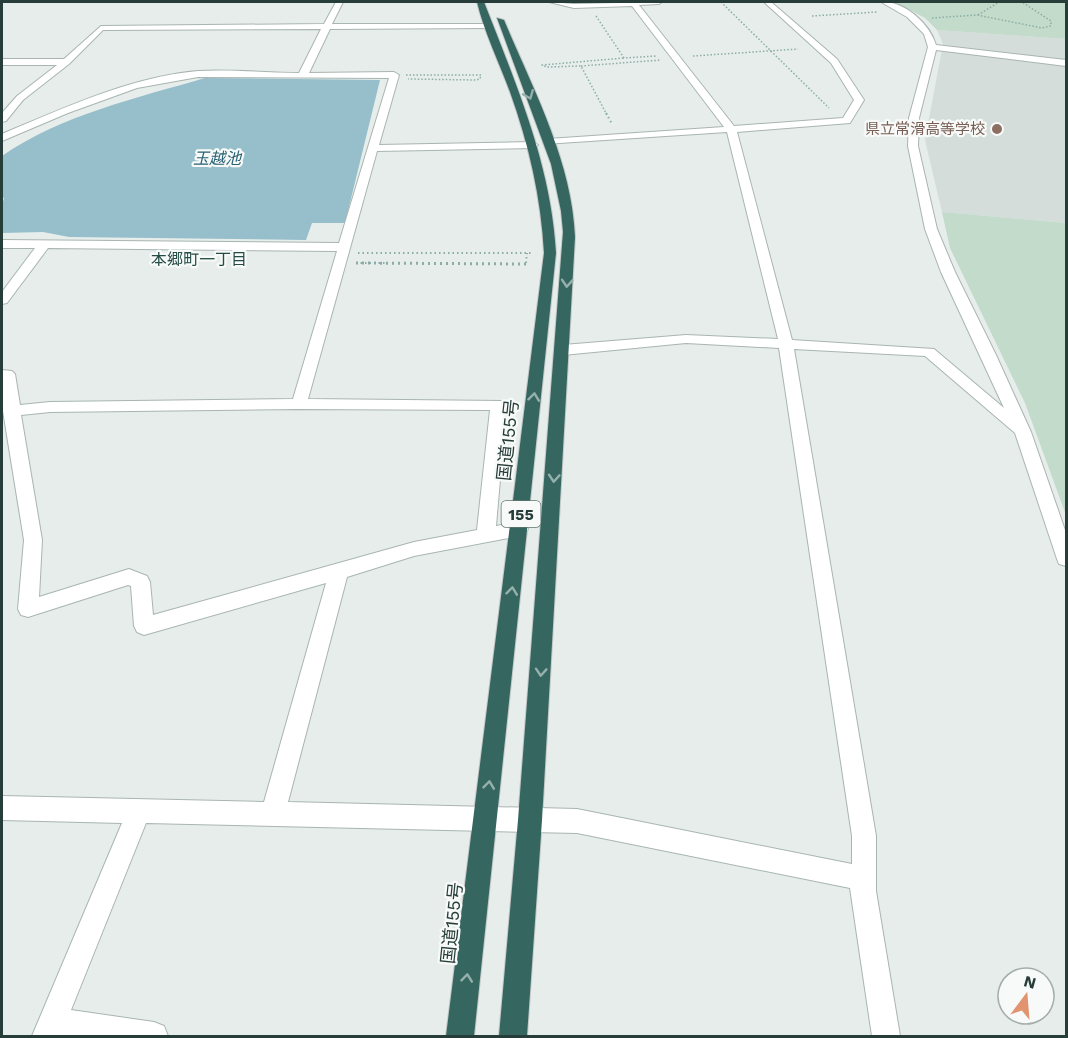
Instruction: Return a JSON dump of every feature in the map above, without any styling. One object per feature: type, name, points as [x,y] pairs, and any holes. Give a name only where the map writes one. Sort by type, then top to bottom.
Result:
[{"type":"highway","name":"国道155号","points":[[460,1036],[550,254],[541,144],[480,2]]},
{"type":"highway","name":"国道155号","points":[[492,2],[541,144],[568,213],[569,253],[513,1036]]},
{"type":"street","points":[[303,75],[339,2]]},
{"type":"street","points":[[552,2],[570,6],[659,2]]},
{"type":"street","points":[[634,2],[731,129],[786,344],[864,837],[864,891]]},
{"type":"street","points":[[374,148],[541,144],[842,122],[850,117],[860,100],[834,61],[767,2]]},
{"type":"street","points":[[885,2],[902,10],[928,33],[932,47],[914,118],[913,146],[931,230],[948,272],[989,355],[1023,432],[1066,559]]},
{"type":"street","points":[[2,119],[20,98],[66,62],[101,28],[489,26]]},
{"type":"street","points":[[932,47],[1066,63]]},
{"type":"street","points":[[2,62],[66,62]]},
{"type":"street","points":[[2,138],[64,111],[150,83],[205,73],[246,76],[393,77],[299,404]]},
{"type":"street","points":[[2,244],[342,254]]},
{"type":"street","points":[[2,300],[44,245]]},
{"type":"street","points":[[2,273],[22,273]]},
{"type":"street","points":[[563,350],[686,339],[931,352],[1023,432]]},
{"type":"street","points":[[2,375],[7,374],[33,540],[28,609],[129,577],[140,582],[144,626],[339,573],[414,549],[519,529]]},
{"type":"street","points":[[11,411],[50,407],[299,404],[495,405],[498,410],[486,535]]},
{"type":"street","points":[[273,814],[339,573]]},
{"type":"street","points":[[2,808],[577,821],[861,878],[885,1036]]},
{"type":"street","points":[[139,811],[49,1029],[154,1036]]},
{"type":"path","points":[[721,2],[842,122]]},
{"type":"path","points":[[977,15],[999,2]]},
{"type":"path","points":[[925,18],[977,15],[1042,28],[1051,26],[1051,21],[1022,2]]},
{"type":"path","points":[[589,5],[624,58]]},
{"type":"path","points":[[812,16],[902,10]]},
{"type":"path","points":[[677,57],[624,58],[542,65],[547,68],[581,66],[798,49]]},
{"type":"path","points":[[581,66],[620,138]]},
{"type":"path","points":[[478,74],[481,78],[476,80],[393,77],[478,74]]},
{"type":"path","points":[[342,254],[526,264],[527,253]]},
{"type":"path","points":[[342,254],[550,254]]},
{"type":"shaded area","name":"県立常滑高等学校","points":[[937,30],[1066,39],[1066,223],[942,212],[925,140],[943,44]]},
{"type":"green space","points":[[895,2],[1066,2],[1066,39],[937,30],[925,18]]},
{"type":"green space","points":[[942,212],[1066,223],[1066,515],[1025,403],[950,248]]},
{"type":"water","name":"玉越池","points":[[205,78],[380,80],[345,223],[312,223],[306,240],[69,237],[43,232],[2,233],[4,198],[2,197],[2,156],[49,129],[100,109]]},
{"type":"place","name":"県立常滑高等学校","points":[[997,129]]},
{"type":"district","name":"本郷町一丁目","points":[[199,259]]}]
